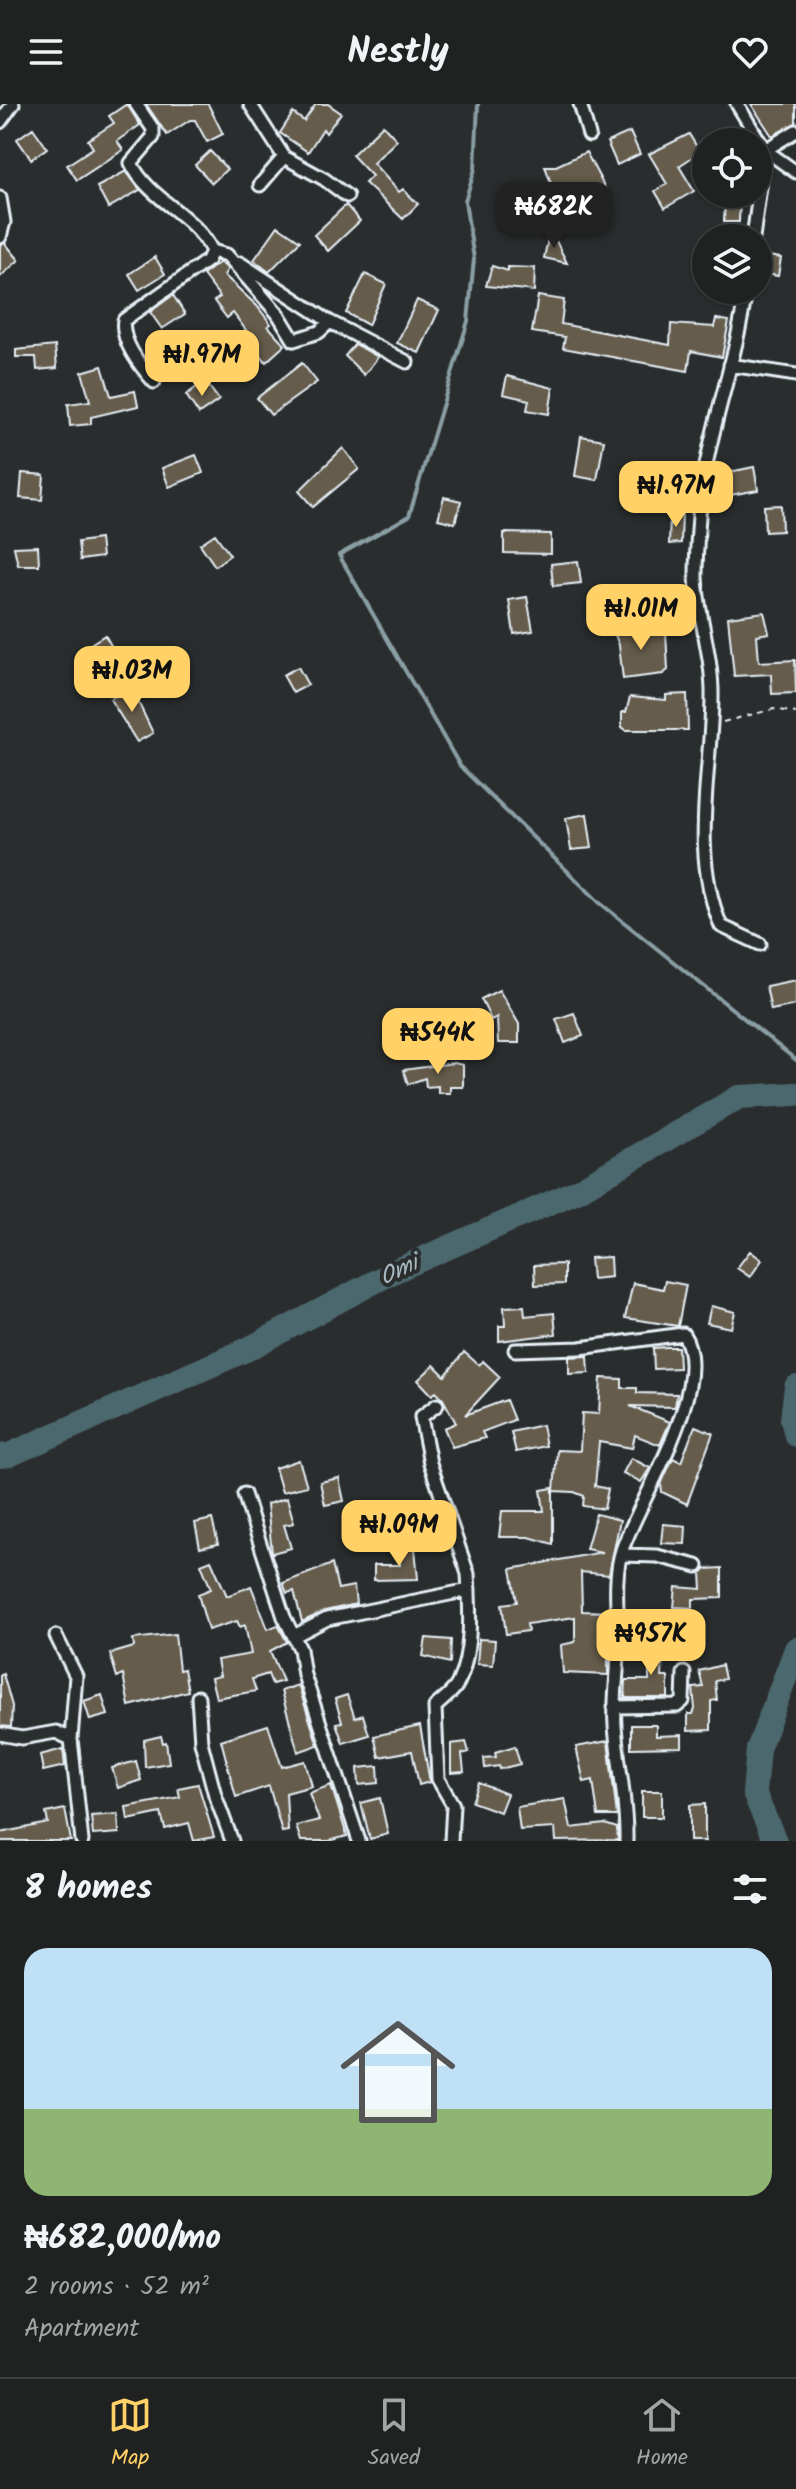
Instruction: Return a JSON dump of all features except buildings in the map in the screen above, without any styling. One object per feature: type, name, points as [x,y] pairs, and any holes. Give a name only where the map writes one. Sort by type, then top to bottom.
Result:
[{"type":"street","points":[[0,122],[13,104]]},
{"type":"street","points":[[136,104],[153,129],[153,137],[133,156],[131,163],[135,171],[149,189],[195,227],[212,251],[227,255],[330,322],[407,362]]},
{"type":"street","points":[[250,104],[284,157],[347,196]]},
{"type":"street","points":[[580,104],[589,135]]},
{"type":"street","points":[[737,104],[752,128]]},
{"type":"street","points":[[772,146],[796,131]]},
{"type":"street","points":[[772,155],[796,172]]},
{"type":"street","points":[[260,185],[284,157]]},
{"type":"street","points":[[0,198],[4,222],[0,237]]},
{"type":"street","points":[[154,382],[135,358],[122,327],[124,320],[208,260],[212,251]]},
{"type":"street","points":[[227,255],[278,314],[294,340],[319,332],[330,322]]},
{"type":"street","points":[[744,304],[740,332],[713,426],[700,504],[696,579],[712,696],[702,858],[709,898],[721,926],[760,944]]},
{"type":"street","points":[[730,365],[796,375]]},
{"type":"street","points":[[515,1350],[580,1348],[683,1334],[691,1344],[689,1375],[676,1435],[621,1555],[617,1583],[614,1707],[627,1810],[626,1841]]},
{"type":"street","points":[[437,1405],[421,1417],[430,1463],[468,1574],[469,1590],[467,1646],[457,1685],[435,1707],[438,1779],[453,1805],[451,1841]]},
{"type":"street","points":[[244,1494],[266,1566],[294,1636],[349,1819],[359,1841]]},
{"type":"street","points":[[621,1555],[657,1556],[697,1566]]},
{"type":"street","points":[[294,1636],[327,1619],[469,1590]]},
{"type":"street","points":[[56,1636],[76,1676],[71,1739],[82,1841]]},
{"type":"street","points":[[614,1707],[677,1706],[683,1701],[684,1673]]},
{"type":"street","points":[[198,1697],[201,1742],[215,1795],[232,1841]]},
{"type":"street","points":[[0,1734],[22,1738],[56,1732],[71,1739]]},
{"type":"path","points":[[710,724],[774,709],[796,713]]},
{"type":"waterway","points":[[478,104],[475,169],[465,201],[474,259],[468,321],[409,516],[339,555],[460,766],[600,903],[796,1060]]},
{"type":"waterway","name":"Omi","points":[[0,1456],[9,1455],[248,1349],[397,1270],[577,1191],[739,1097],[796,1094]]},
{"type":"waterway","name":"Omi","points":[[796,1387],[792,1419],[796,1435]]},
{"type":"waterway","name":"Omi","points":[[775,1841],[754,1793],[758,1749],[796,1649]]}]
